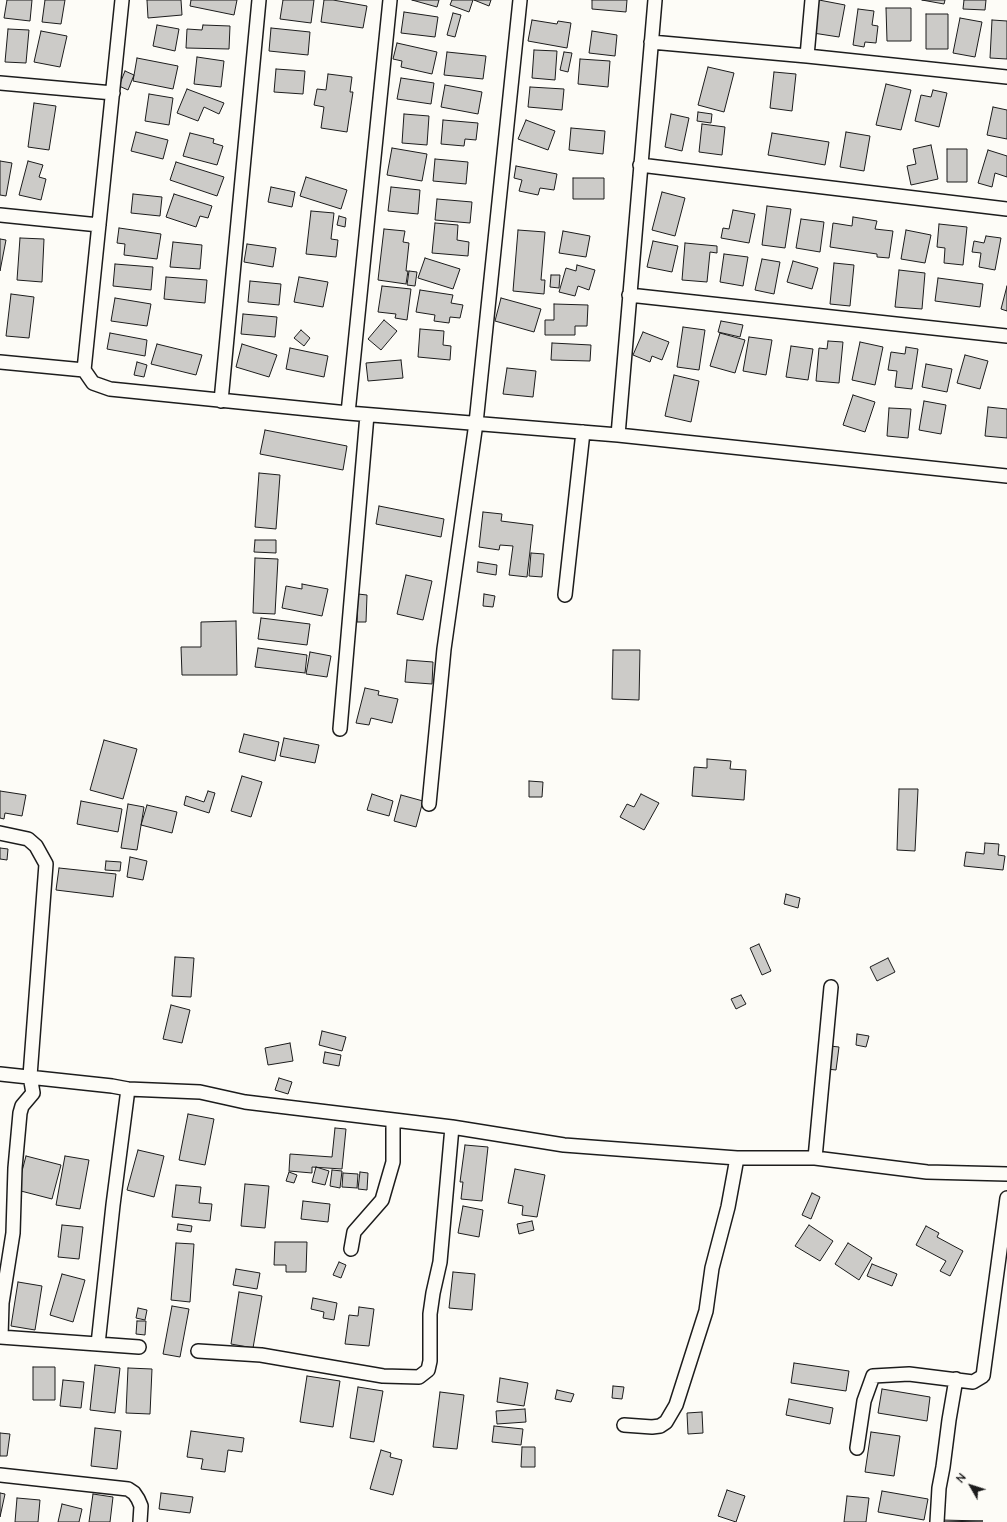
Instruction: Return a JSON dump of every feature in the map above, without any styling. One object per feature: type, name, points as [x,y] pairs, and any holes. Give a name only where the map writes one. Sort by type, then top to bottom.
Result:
[{"type":"street","points":[[122,0],[84,370],[92,383],[110,389],[348,414],[367,414],[618,435],[1007,476]]},
{"type":"street","points":[[221,401],[259,0]]},
{"type":"street","points":[[348,414],[390,0]]},
{"type":"street","points":[[429,804],[444,649],[476,423],[520,0]]},
{"type":"street","points":[[618,435],[640,166],[656,0]]},
{"type":"street","points":[[807,56],[812,0]]},
{"type":"street","points":[[651,42],[807,56],[1007,77]]},
{"type":"street","points":[[0,83],[113,93]]},
{"type":"street","points":[[640,166],[1007,209]]},
{"type":"street","points":[[0,215],[99,225]]},
{"type":"street","points":[[629,295],[1007,336]]},
{"type":"street","points":[[0,362],[84,370]]},
{"type":"street","points":[[340,729],[367,414]]},
{"type":"street","points":[[565,595],[583,432]]},
{"type":"street","points":[[0,833],[28,839],[36,846],[46,864],[30,1076],[32,1092],[22,1106],[20,1121],[15,1168],[13,1233],[2,1303],[1,1337],[139,1346]]},
{"type":"street","points":[[815,1158],[831,987]]},
{"type":"street","points":[[0,1074],[30,1076],[128,1089],[200,1092],[245,1102],[452,1127],[564,1145],[737,1158],[815,1158],[926,1172],[1007,1174]]},
{"type":"street","points":[[98,1344],[113,1205],[128,1089]]},
{"type":"street","points":[[350,1249],[354,1232],[382,1200],[393,1162],[393,1121]]},
{"type":"street","points":[[198,1351],[261,1355],[383,1376],[420,1377],[428,1370],[430,1361],[430,1314],[440,1262],[452,1127]]},
{"type":"street","points":[[624,1425],[652,1427],[660,1426],[666,1422],[676,1405],[706,1311],[712,1268],[728,1207],[737,1158]]},
{"type":"street","points":[[857,1448],[864,1401],[873,1376],[908,1374],[973,1382],[983,1376],[1007,1198]]},
{"type":"street","points":[[937,1522],[939,1488],[956,1380]]},
{"type":"street","points":[[0,1475],[128,1489],[134,1493],[138,1499],[140,1506],[140,1522]]},
{"type":"building","points":[[7,0],[32,0],[30,21],[4,18]]},
{"type":"building","points":[[45,0],[65,0],[61,24],[42,22]]},
{"type":"building","points":[[147,0],[181,0],[182,15],[148,18]]},
{"type":"building","points":[[191,0],[237,0],[234,15],[190,6]]},
{"type":"building","points":[[283,0],[314,0],[311,23],[280,19]]},
{"type":"building","points":[[324,0],[333,0],[367,6],[363,28],[321,22]]},
{"type":"building","points":[[412,0],[439,0],[437,7]]},
{"type":"building","points":[[452,0],[473,0],[469,12],[450,5]]},
{"type":"building","points":[[474,0],[491,0],[489,6]]},
{"type":"building","points":[[592,0],[627,0],[626,12],[592,9]]},
{"type":"building","points":[[819,0],[845,5],[839,37],[813,33]]},
{"type":"building","points":[[922,0],[945,0],[944,4]]},
{"type":"building","points":[[964,0],[986,0],[985,10],[963,9]]},
{"type":"building","points":[[886,8],[911,8],[911,41],[887,41]]},
{"type":"building","points":[[858,9],[874,11],[872,25],[878,26],[876,43],[865,42],[864,47],[853,45]]},
{"type":"building","points":[[404,12],[438,17],[435,37],[401,33]]},
{"type":"building","points":[[453,13],[461,15],[455,37],[447,35]]},
{"type":"building","points":[[926,14],[948,14],[948,49],[926,49]]},
{"type":"building","points":[[960,18],[982,22],[975,57],[953,53]]},
{"type":"building","points":[[532,20],[557,24],[558,21],[571,23],[567,48],[528,41]]},
{"type":"building","points":[[992,20],[1007,21],[1007,59],[990,58]]},
{"type":"building","points":[[157,25],[179,29],[175,51],[153,46]]},
{"type":"building","points":[[203,25],[230,26],[229,49],[186,48],[187,29],[202,30]]},
{"type":"building","points":[[271,28],[310,32],[308,55],[269,51]]},
{"type":"building","points":[[8,29],[29,30],[26,63],[5,62]]},
{"type":"building","points":[[41,31],[67,36],[60,67],[34,62]]},
{"type":"building","points":[[592,31],[617,35],[615,56],[589,53]]},
{"type":"building","points":[[397,43],[437,52],[432,74],[401,67],[402,61],[393,59]]},
{"type":"building","points":[[534,50],[557,51],[555,80],[532,78]]},
{"type":"building","points":[[447,52],[486,56],[483,79],[444,75]]},
{"type":"building","points":[[564,52],[572,53],[568,72],[560,70]]},
{"type":"building","points":[[197,57],[224,61],[221,87],[194,84]]},
{"type":"building","points":[[137,58],[178,66],[173,89],[133,81]]},
{"type":"building","points":[[580,59],[610,61],[608,87],[578,84]]},
{"type":"building","points":[[708,67],[734,73],[724,112],[698,105]]},
{"type":"building","points":[[276,69],[305,71],[303,94],[274,92]]},
{"type":"building","points":[[125,71],[134,75],[128,90],[119,86]]},
{"type":"building","points":[[774,72],[796,74],[792,111],[770,108]]},
{"type":"building","points":[[328,74],[352,77],[350,92],[353,92],[347,132],[321,128],[324,107],[314,105],[317,89],[326,90]]},
{"type":"building","points":[[401,78],[434,83],[431,104],[397,99]]},
{"type":"building","points":[[886,84],[911,90],[901,130],[876,125]]},
{"type":"building","points":[[445,85],[482,92],[478,114],[441,107]]},
{"type":"building","points":[[530,87],[564,89],[562,110],[528,107]]},
{"type":"building","points":[[187,89],[224,103],[219,114],[204,107],[198,121],[177,113]]},
{"type":"building","points":[[933,90],[947,93],[939,127],[915,121],[921,95],[931,97]]},
{"type":"building","points":[[149,94],[173,98],[169,125],[145,121]]},
{"type":"building","points":[[34,103],[56,106],[49,150],[28,147]]},
{"type":"building","points":[[993,107],[1007,110],[1007,139],[987,135]]},
{"type":"building","points":[[698,112],[712,114],[711,123],[697,121]]},
{"type":"building","points":[[404,114],[429,116],[427,145],[402,143]]},
{"type":"building","points":[[671,114],[689,118],[682,151],[665,147]]},
{"type":"building","points":[[443,120],[478,123],[476,140],[465,139],[464,146],[441,144]]},
{"type":"building","points":[[526,120],[555,131],[548,150],[518,139]]},
{"type":"building","points":[[702,124],[725,127],[722,155],[699,152]]},
{"type":"building","points":[[571,128],[605,131],[603,154],[569,150]]},
{"type":"building","points":[[136,132],[168,140],[163,159],[131,151]]},
{"type":"building","points":[[846,132],[870,136],[864,171],[840,167]]},
{"type":"building","points":[[190,133],[214,139],[213,143],[223,146],[217,165],[183,156]]},
{"type":"building","points":[[772,133],[829,142],[825,165],[768,155]]},
{"type":"building","points":[[931,145],[938,179],[911,185],[907,166],[916,164],[913,149]]},
{"type":"building","points":[[392,148],[427,154],[422,181],[387,175]]},
{"type":"building","points":[[947,149],[967,149],[967,182],[947,182]]},
{"type":"building","points":[[988,150],[1007,156],[1007,177],[995,173],[992,187],[978,183]]},
{"type":"building","points":[[435,159],[468,162],[466,184],[433,181]]},
{"type":"building","points":[[0,161],[12,163],[6,196],[0,195]]},
{"type":"building","points":[[28,161],[43,165],[39,177],[46,179],[41,200],[19,195]]},
{"type":"building","points":[[176,162],[224,177],[217,196],[170,180]]},
{"type":"building","points":[[516,166],[557,174],[554,190],[540,188],[538,195],[519,191],[522,180],[514,178]]},
{"type":"building","points":[[306,177],[347,190],[341,209],[300,196]]},
{"type":"building","points":[[573,178],[604,178],[604,199],[573,199]]},
{"type":"building","points":[[271,187],[295,192],[292,207],[268,202]]},
{"type":"building","points":[[391,187],[420,190],[418,214],[388,211]]},
{"type":"building","points":[[662,192],[685,198],[675,236],[652,230]]},
{"type":"building","points":[[133,194],[162,197],[160,216],[131,213]]},
{"type":"building","points":[[174,194],[212,206],[208,218],[200,216],[196,227],[166,217]]},
{"type":"building","points":[[437,199],[472,202],[470,223],[435,220]]},
{"type":"building","points":[[767,206],[791,209],[785,248],[762,245]]},
{"type":"building","points":[[733,210],[755,214],[749,243],[721,238],[723,228],[729,229]]},
{"type":"building","points":[[311,211],[334,213],[331,239],[338,240],[336,257],[306,254]]},
{"type":"building","points":[[339,216],[346,218],[345,227],[337,225]]},
{"type":"building","points":[[853,217],[877,221],[875,229],[893,231],[889,258],[877,257],[877,254],[830,247],[833,223],[852,226]]},
{"type":"building","points":[[801,219],[824,222],[820,252],[796,248]]},
{"type":"building","points":[[435,223],[458,225],[457,240],[469,242],[468,256],[432,253]]},
{"type":"building","points":[[939,224],[967,227],[963,265],[944,263],[945,248],[937,247]]},
{"type":"building","points":[[119,228],[161,234],[157,259],[124,255],[125,244],[117,243]]},
{"type":"building","points":[[384,229],[405,231],[403,242],[409,243],[406,284],[378,280]]},
{"type":"building","points":[[518,230],[545,232],[541,280],[545,280],[544,294],[513,291]]},
{"type":"building","points":[[906,230],[931,235],[925,263],[901,259]]},
{"type":"building","points":[[563,231],[590,236],[586,257],[559,253]]},
{"type":"building","points":[[986,236],[1001,238],[995,270],[979,267],[981,253],[972,252],[974,241],[984,243]]},
{"type":"building","points":[[20,238],[44,239],[42,282],[17,280]]},
{"type":"building","points":[[0,239],[6,240],[0,271]]},
{"type":"building","points":[[653,241],[678,246],[672,272],[647,267]]},
{"type":"building","points":[[173,242],[202,245],[200,269],[170,267]]},
{"type":"building","points":[[685,243],[717,246],[717,253],[710,252],[707,282],[682,280]]},
{"type":"building","points":[[247,244],[276,248],[273,267],[244,262]]},
{"type":"building","points":[[724,254],[748,257],[743,286],[720,282]]},
{"type":"building","points":[[425,258],[460,269],[453,289],[418,278]]},
{"type":"building","points":[[762,259],[780,262],[774,294],[755,290]]},
{"type":"building","points":[[793,261],[818,268],[812,289],[787,282]]},
{"type":"building","points":[[834,263],[854,265],[850,306],[830,304]]},
{"type":"building","points":[[115,264],[153,267],[151,290],[113,286]]},
{"type":"building","points":[[577,265],[595,270],[589,290],[578,286],[575,296],[559,292],[566,268],[576,271]]},
{"type":"building","points":[[899,270],[925,273],[922,309],[895,307]]},
{"type":"building","points":[[409,271],[417,272],[415,286],[407,285]]},
{"type":"building","points":[[551,275],[560,275],[559,288],[550,287]]},
{"type":"building","points":[[166,277],[207,280],[205,303],[164,299]]},
{"type":"building","points":[[299,277],[328,282],[323,307],[294,302]]},
{"type":"building","points":[[938,278],[983,284],[980,307],[935,301]]},
{"type":"building","points":[[250,281],[281,284],[279,305],[248,302]]},
{"type":"building","points":[[382,286],[411,289],[407,320],[395,318],[396,314],[378,312]]},
{"type":"building","points":[[1007,286],[1007,311],[1001,309]]},
{"type":"building","points":[[420,290],[453,295],[451,303],[463,305],[460,318],[450,317],[449,323],[434,321],[435,315],[416,312]]},
{"type":"building","points":[[11,294],[34,297],[29,338],[6,336]]},
{"type":"building","points":[[115,298],[151,304],[147,326],[111,321]]},
{"type":"building","points":[[501,298],[541,309],[534,332],[495,321]]},
{"type":"building","points":[[554,304],[588,305],[587,326],[575,326],[575,335],[545,335],[545,320],[554,320]]},
{"type":"building","points":[[243,314],[277,317],[275,337],[241,334]]},
{"type":"building","points":[[384,320],[397,331],[381,350],[368,339]]},
{"type":"building","points":[[721,321],[743,325],[740,337],[718,332]]},
{"type":"building","points":[[683,327],[705,330],[699,370],[677,367]]},
{"type":"building","points":[[420,329],[444,331],[443,345],[451,346],[450,360],[418,357]]},
{"type":"building","points":[[301,330],[310,338],[304,346],[294,338]]},
{"type":"building","points":[[643,332],[669,342],[662,360],[652,356],[650,362],[633,355]]},
{"type":"building","points":[[110,333],[147,340],[145,356],[107,349]]},
{"type":"building","points":[[720,333],[745,340],[735,373],[710,366]]},
{"type":"building","points":[[749,337],[772,340],[766,375],[743,371]]},
{"type":"building","points":[[828,341],[843,342],[839,383],[816,381],[819,348],[827,349]]},
{"type":"building","points":[[860,342],[883,347],[875,385],[852,380]]},
{"type":"building","points":[[552,343],[591,345],[590,361],[551,360]]},
{"type":"building","points":[[157,344],[202,355],[196,375],[151,364]]},
{"type":"building","points":[[242,344],[277,355],[269,377],[236,367]]},
{"type":"building","points":[[791,346],[813,349],[808,380],[786,377]]},
{"type":"building","points":[[906,347],[918,349],[912,389],[895,387],[897,371],[888,370],[891,352],[905,354]]},
{"type":"building","points":[[290,348],[328,356],[324,377],[286,369]]},
{"type":"building","points":[[965,355],[988,361],[980,389],[957,383]]},
{"type":"building","points":[[401,360],[403,378],[368,381],[366,363]]},
{"type":"building","points":[[137,362],[147,365],[144,377],[134,375]]},
{"type":"building","points":[[926,364],[952,369],[947,392],[922,387]]},
{"type":"building","points":[[507,368],[536,371],[533,397],[503,394]]},
{"type":"building","points":[[674,375],[699,381],[691,422],[665,416]]},
{"type":"building","points":[[853,395],[875,402],[865,432],[843,425]]},
{"type":"building","points":[[924,401],[946,405],[941,434],[919,430]]},
{"type":"building","points":[[988,407],[1007,409],[1007,438],[985,436]]},
{"type":"building","points":[[889,408],[911,409],[908,438],[887,436]]},
{"type":"building","points":[[265,430],[347,446],[343,470],[260,454]]},
{"type":"building","points":[[259,473],[280,475],[276,529],[255,527]]},
{"type":"building","points":[[379,506],[444,519],[441,537],[376,524]]},
{"type":"building","points":[[483,512],[502,514],[501,521],[533,525],[527,577],[509,575],[513,546],[500,545],[499,550],[479,547]]},
{"type":"building","points":[[255,540],[276,540],[276,553],[254,552]]},
{"type":"building","points":[[531,553],[544,554],[542,577],[529,576]]},
{"type":"building","points":[[255,558],[278,559],[275,614],[253,613]]},
{"type":"building","points":[[478,562],[497,565],[496,575],[477,572]]},
{"type":"building","points":[[406,575],[432,581],[423,620],[397,614]]},
{"type":"building","points":[[302,584],[328,589],[322,616],[282,608],[286,586],[302,589]]},
{"type":"building","points":[[358,594],[367,595],[366,622],[357,622]]},
{"type":"building","points":[[484,594],[495,596],[493,607],[483,606]]},
{"type":"building","points":[[261,618],[310,624],[307,645],[258,639]]},
{"type":"building","points":[[236,621],[237,675],[182,675],[181,647],[201,647],[201,622]]},
{"type":"building","points":[[258,648],[307,655],[305,673],[255,667]]},
{"type":"building","points":[[613,650],[640,650],[639,700],[612,699]]},
{"type":"building","points":[[310,652],[331,656],[327,677],[306,674]]},
{"type":"building","points":[[407,660],[433,662],[432,684],[405,682]]},
{"type":"building","points":[[365,688],[379,691],[378,695],[398,699],[392,723],[371,718],[369,725],[356,723]]},
{"type":"building","points":[[244,734],[279,742],[275,761],[239,752]]},
{"type":"building","points":[[284,738],[319,745],[315,763],[280,756]]},
{"type":"building","points":[[104,740],[137,749],[123,799],[90,790]]},
{"type":"building","points":[[707,759],[731,761],[730,769],[746,770],[744,800],[692,796],[694,767],[707,768]]},
{"type":"building","points":[[242,776],[262,782],[251,817],[231,811]]},
{"type":"building","points":[[529,781],[543,782],[542,797],[529,797]]},
{"type":"building","points":[[899,789],[918,789],[915,851],[897,850]]},
{"type":"building","points":[[0,791],[26,795],[22,816],[5,813],[4,819],[0,818]]},
{"type":"building","points":[[208,791],[215,793],[209,813],[184,805],[186,796],[204,802]]},
{"type":"building","points":[[372,794],[393,801],[389,816],[367,810]]},
{"type":"building","points":[[641,794],[659,803],[644,830],[620,817],[627,804],[634,807]]},
{"type":"building","points":[[401,795],[423,801],[416,827],[394,821]]},
{"type":"building","points":[[81,801],[122,809],[118,832],[77,824]]},
{"type":"building","points":[[128,804],[144,807],[137,850],[121,848]]},
{"type":"building","points":[[147,805],[177,812],[172,833],[141,825]]},
{"type":"building","points":[[985,843],[999,844],[998,855],[1005,856],[1003,870],[964,866],[966,852],[984,854]]},
{"type":"building","points":[[0,848],[8,849],[7,860],[0,859]]},
{"type":"building","points":[[130,857],[147,861],[143,880],[127,877]]},
{"type":"building","points":[[106,861],[121,862],[120,871],[105,870]]},
{"type":"building","points":[[59,868],[116,874],[113,897],[56,890]]},
{"type":"building","points":[[786,894],[800,898],[798,908],[784,904]]},
{"type":"building","points":[[759,944],[771,971],[762,975],[750,948]]},
{"type":"building","points":[[175,957],[194,958],[191,997],[172,996]]},
{"type":"building","points":[[888,958],[895,972],[877,981],[870,967]]},
{"type":"building","points":[[741,995],[746,1004],[736,1009],[731,999]]},
{"type":"building","points":[[171,1005],[190,1010],[182,1043],[163,1039]]},
{"type":"building","points":[[322,1031],[346,1037],[342,1051],[319,1045]]},
{"type":"building","points":[[857,1034],[869,1036],[866,1047],[856,1045]]},
{"type":"building","points":[[290,1043],[293,1061],[268,1065],[265,1048]]},
{"type":"building","points":[[830,1046],[839,1047],[836,1070],[827,1069]]},
{"type":"building","points":[[325,1052],[341,1055],[339,1066],[323,1063]]},
{"type":"building","points":[[279,1078],[292,1082],[288,1094],[275,1090]]},
{"type":"building","points":[[188,1114],[214,1119],[205,1165],[179,1160]]},
{"type":"building","points":[[335,1128],[346,1129],[342,1169],[312,1167],[312,1173],[289,1171],[290,1154],[332,1157]]},
{"type":"building","points":[[465,1145],[488,1147],[482,1201],[461,1199],[463,1182],[460,1182]]},
{"type":"building","points":[[138,1150],[164,1156],[154,1197],[127,1190]]},
{"type":"building","points":[[26,1156],[61,1165],[52,1199],[17,1190]]},
{"type":"building","points":[[65,1156],[89,1160],[80,1209],[56,1205]]},
{"type":"building","points":[[316,1167],[329,1171],[325,1185],[312,1182]]},
{"type":"building","points":[[515,1169],[545,1175],[537,1217],[522,1215],[523,1206],[508,1203]]},
{"type":"building","points":[[332,1170],[342,1171],[340,1188],[330,1186]]},
{"type":"building","points":[[289,1172],[297,1175],[294,1183],[286,1181]]},
{"type":"building","points":[[360,1172],[368,1173],[367,1190],[358,1189]]},
{"type":"building","points":[[343,1173],[358,1174],[357,1188],[342,1187]]},
{"type":"building","points":[[245,1184],[269,1186],[265,1228],[241,1226]]},
{"type":"building","points":[[176,1185],[201,1187],[199,1203],[212,1204],[210,1221],[172,1217]]},
{"type":"building","points":[[812,1193],[820,1197],[811,1219],[802,1215]]},
{"type":"building","points":[[303,1201],[330,1204],[328,1222],[301,1219]]},
{"type":"building","points":[[463,1206],[483,1210],[479,1237],[458,1233]]},
{"type":"building","points":[[532,1221],[534,1230],[519,1234],[517,1224]]},
{"type":"building","points":[[178,1224],[192,1226],[191,1232],[177,1230]]},
{"type":"building","points":[[62,1225],[83,1227],[79,1259],[58,1257]]},
{"type":"building","points":[[809,1225],[833,1241],[820,1261],[795,1246]]},
{"type":"building","points":[[926,1226],[939,1233],[937,1237],[963,1251],[950,1276],[940,1271],[946,1261],[916,1245]]},
{"type":"building","points":[[275,1242],[307,1242],[306,1272],[286,1272],[286,1265],[274,1265]]},
{"type":"building","points":[[176,1243],[194,1244],[190,1302],[171,1300]]},
{"type":"building","points":[[848,1243],[872,1258],[859,1280],[835,1264]]},
{"type":"building","points":[[339,1262],[346,1265],[341,1278],[333,1275]]},
{"type":"building","points":[[872,1264],[897,1274],[892,1286],[867,1276]]},
{"type":"building","points":[[236,1269],[260,1273],[257,1289],[233,1285]]},
{"type":"building","points":[[453,1272],[475,1274],[472,1310],[449,1308]]},
{"type":"building","points":[[62,1274],[85,1280],[73,1322],[50,1315]]},
{"type":"building","points":[[18,1282],[42,1286],[35,1330],[11,1326]]},
{"type":"building","points":[[239,1292],[262,1296],[253,1348],[231,1344]]},
{"type":"building","points":[[313,1298],[337,1303],[334,1320],[323,1318],[324,1312],[311,1309]]},
{"type":"building","points":[[172,1306],[189,1309],[180,1357],[163,1354]]},
{"type":"building","points":[[359,1307],[374,1309],[369,1346],[345,1344],[349,1315],[358,1316]]},
{"type":"building","points":[[138,1308],[147,1310],[145,1320],[136,1318]]},
{"type":"building","points":[[137,1321],[146,1321],[145,1335],[136,1334]]},
{"type":"building","points":[[794,1363],[849,1371],[846,1391],[791,1383]]},
{"type":"building","points":[[95,1365],[120,1368],[115,1413],[90,1410]]},
{"type":"building","points":[[33,1367],[55,1367],[55,1400],[33,1400]]},
{"type":"building","points":[[128,1368],[152,1369],[150,1414],[126,1413]]},
{"type":"building","points":[[307,1376],[340,1381],[333,1427],[300,1422]]},
{"type":"building","points":[[500,1378],[528,1383],[524,1406],[497,1402]]},
{"type":"building","points":[[63,1380],[84,1382],[81,1408],[60,1406]]},
{"type":"building","points":[[613,1386],[624,1387],[622,1399],[612,1398]]},
{"type":"building","points":[[358,1387],[383,1391],[374,1442],[350,1438]]},
{"type":"building","points":[[882,1389],[930,1397],[927,1421],[878,1413]]},
{"type":"building","points":[[557,1390],[574,1394],[571,1402],[555,1399]]},
{"type":"building","points":[[440,1392],[464,1395],[457,1449],[433,1447]]},
{"type":"building","points":[[789,1399],[833,1408],[830,1424],[786,1415]]},
{"type":"building","points":[[525,1409],[526,1422],[497,1424],[496,1411]]},
{"type":"building","points":[[702,1412],[703,1433],[688,1434],[687,1413]]},
{"type":"building","points":[[494,1426],[523,1429],[521,1445],[492,1442]]},
{"type":"building","points":[[95,1428],[121,1431],[117,1469],[91,1466]]},
{"type":"building","points":[[191,1431],[244,1438],[242,1452],[228,1450],[225,1472],[201,1469],[203,1459],[187,1457]]},
{"type":"building","points":[[871,1432],[900,1436],[894,1476],[865,1472]]},
{"type":"building","points":[[0,1433],[10,1434],[7,1456],[0,1456]]},
{"type":"building","points":[[522,1447],[535,1447],[535,1467],[521,1467]]},
{"type":"building","points":[[381,1450],[391,1453],[390,1457],[402,1460],[393,1495],[370,1489]]},
{"type":"building","points":[[727,1490],[745,1496],[736,1522],[718,1516]]},
{"type":"building","points":[[882,1491],[928,1499],[924,1520],[878,1512]]},
{"type":"building","points":[[0,1493],[5,1494],[0,1517]]},
{"type":"building","points":[[161,1493],[193,1497],[190,1513],[159,1509]]},
{"type":"building","points":[[93,1494],[113,1497],[110,1522],[89,1522]]},
{"type":"building","points":[[847,1496],[869,1498],[866,1522],[844,1522]]},
{"type":"building","points":[[17,1498],[40,1500],[38,1522],[15,1522]]},
{"type":"building","points":[[62,1504],[82,1509],[79,1522],[58,1522]]},
{"type":"building","points":[[941,1520],[983,1521],[941,1522]]}]
